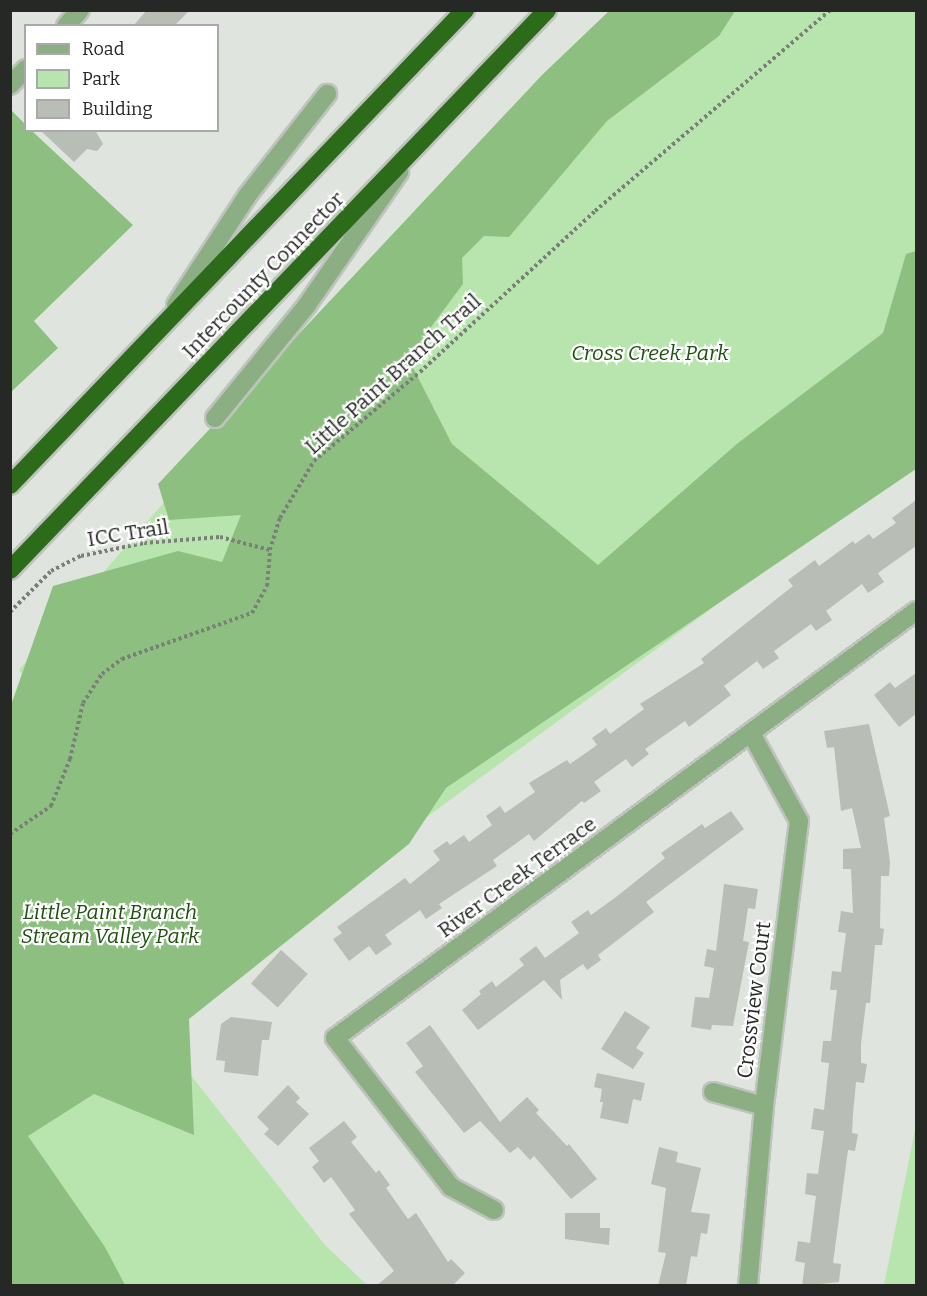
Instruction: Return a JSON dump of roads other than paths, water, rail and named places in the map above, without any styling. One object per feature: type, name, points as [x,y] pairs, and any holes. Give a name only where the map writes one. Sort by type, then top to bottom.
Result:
[{"type":"highway","name":"Intercounty Connector","points":[[10,485],[465,10]]},
{"type":"highway","name":"Intercounty Connector","points":[[10,570],[547,10]]},
{"type":"street","points":[[68,24],[80,10]]},
{"type":"street","points":[[10,86],[24,71]]},
{"type":"street","points":[[160,329],[247,196],[327,94]]},
{"type":"street","points":[[215,418],[307,305],[412,151]]},
{"type":"street","name":"River Creek Terrace","points":[[494,1210],[451,1186],[335,1038],[916,611]]},
{"type":"street","name":"Crossview Court","points":[[748,1286],[764,1106],[799,821],[751,733]]},
{"type":"street","points":[[713,1092],[764,1106]]},
{"type":"park label","name":"Cross Creek Park","points":[[650,353]]},
{"type":"park label","name":"Little Paint Branch Stream Valley Park","points":[[110,924]]}]
